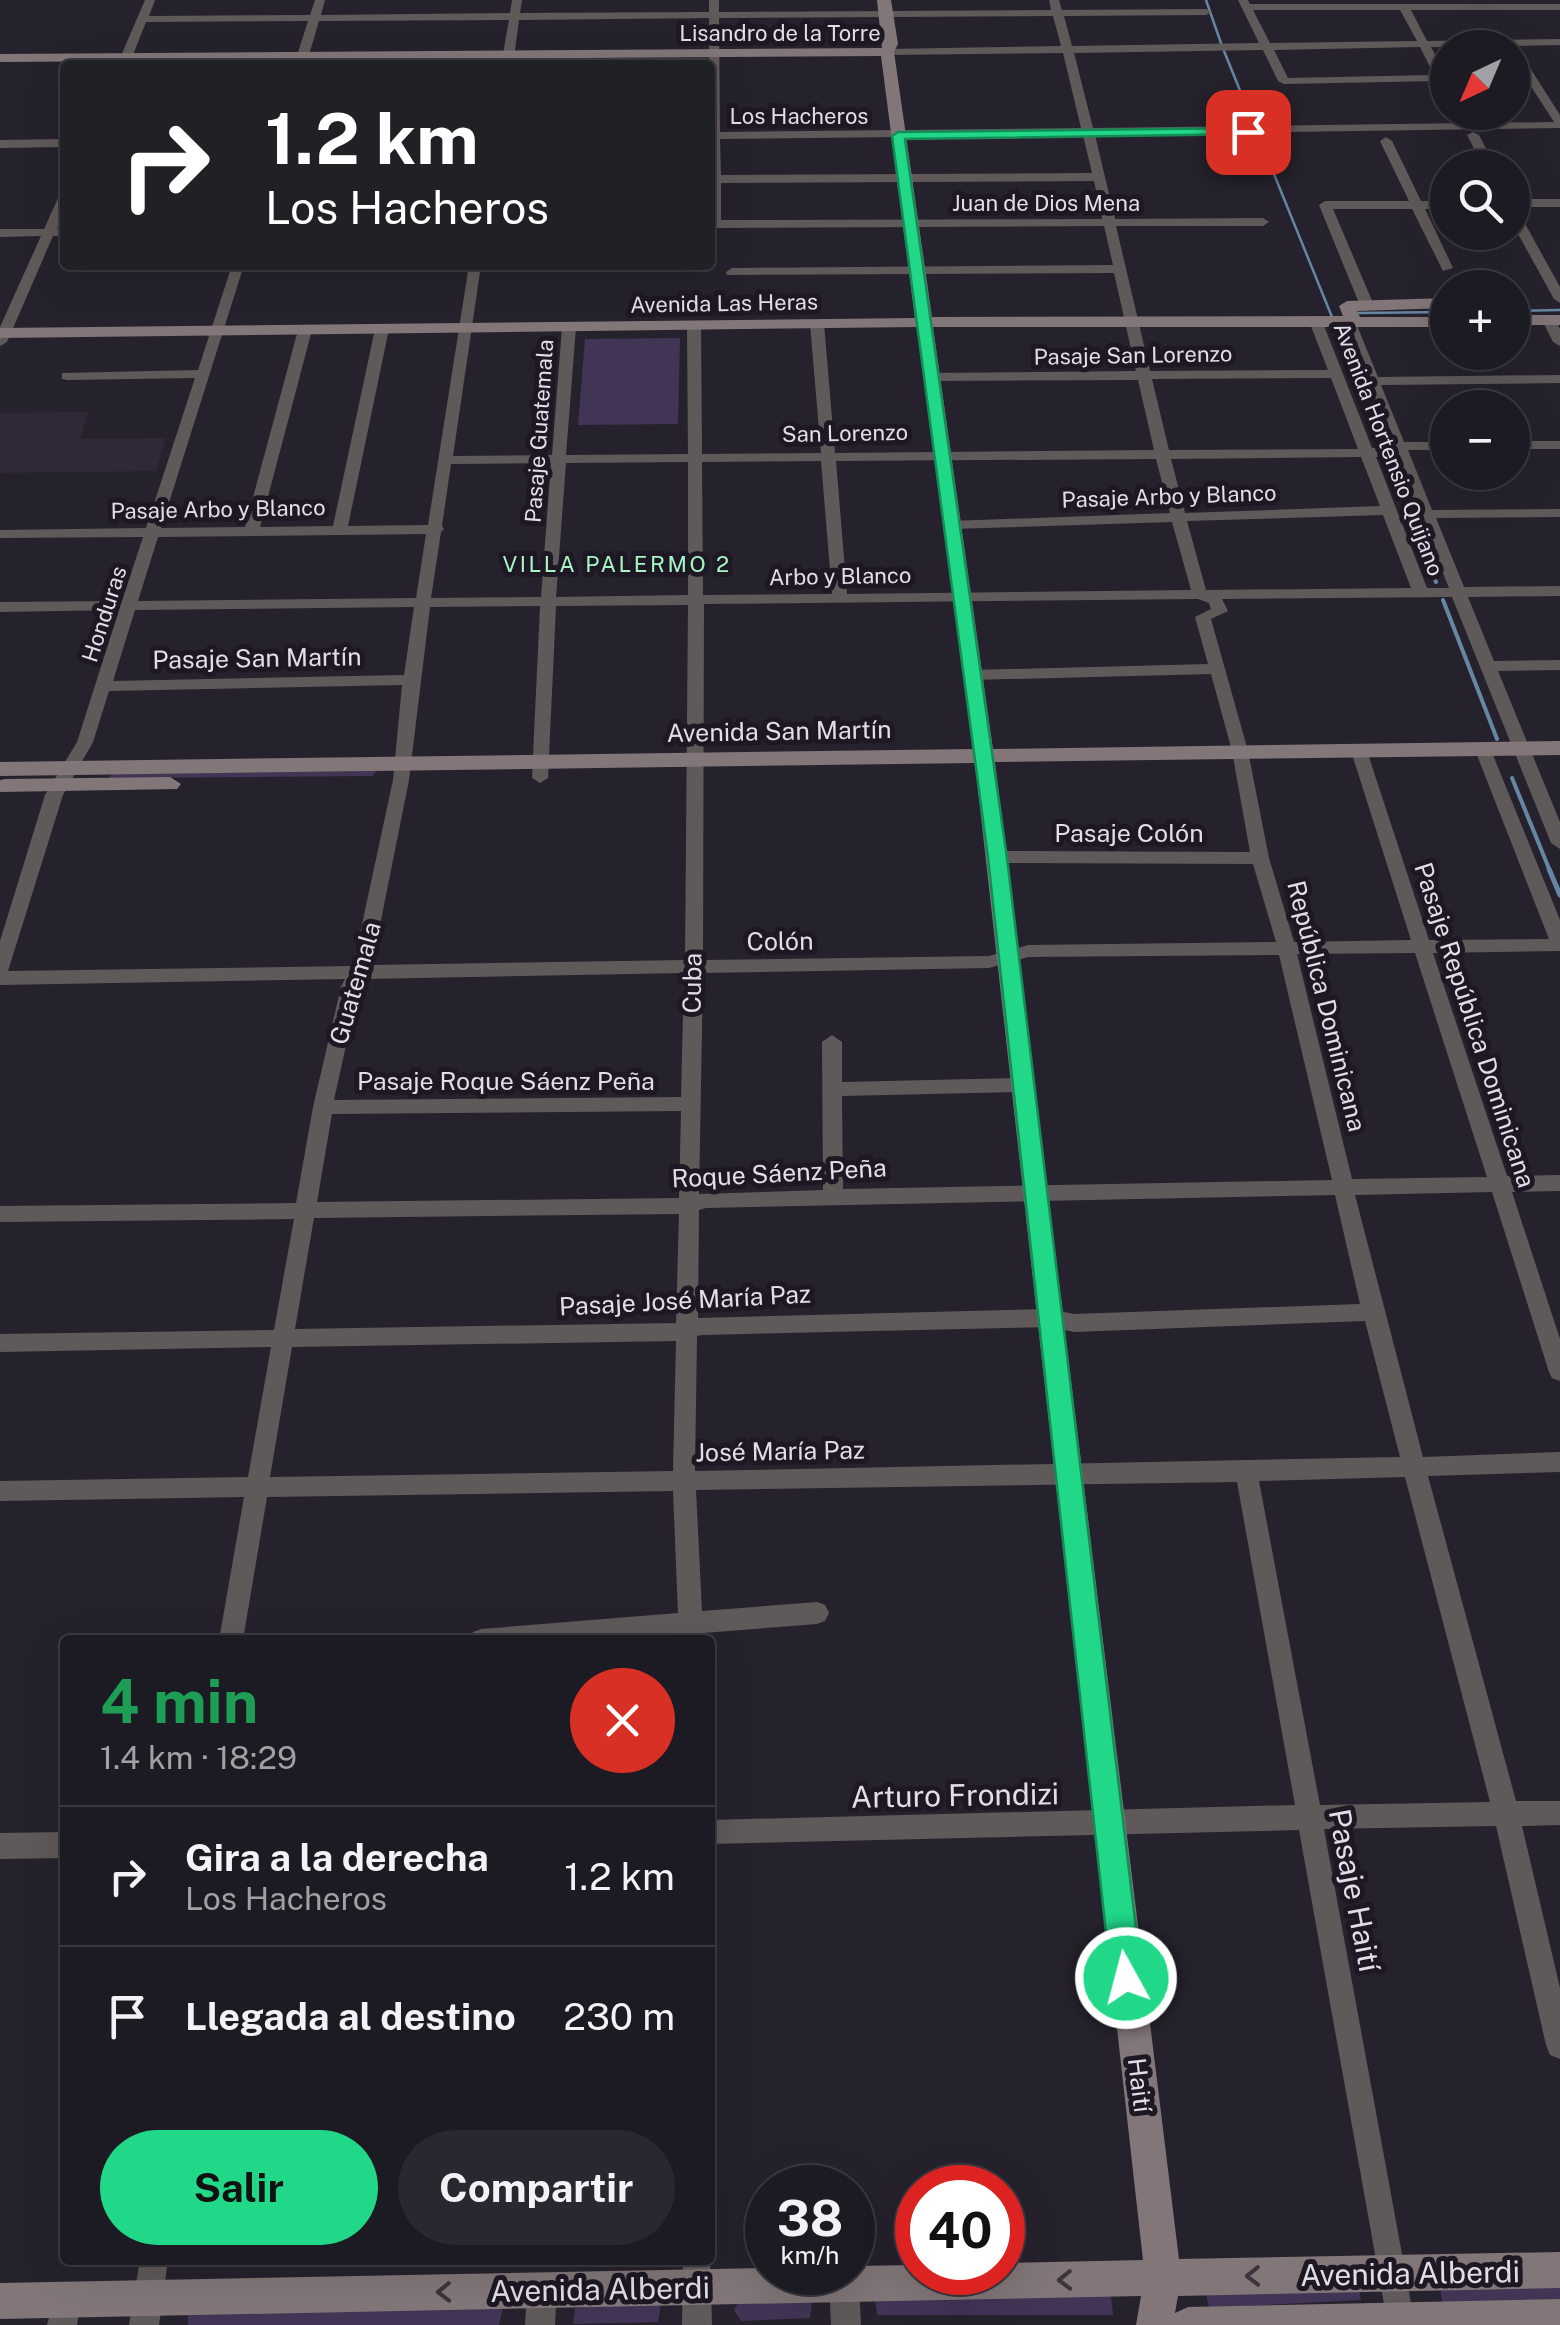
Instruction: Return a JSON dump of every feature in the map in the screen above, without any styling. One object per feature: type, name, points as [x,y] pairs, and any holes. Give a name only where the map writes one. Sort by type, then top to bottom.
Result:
[{"type":"main road","name":"Haití","points":[[885,7],[898,136],[998,858],[1006,956],[1162,2278],[1154,2325]]},
{"type":"main road","name":"Lisandro de la Torre","points":[[409,60],[887,52]]},
{"type":"main road","name":"Lisandro de la Torre","points":[[0,58],[83,60]]},
{"type":"main road","points":[[1530,302],[1560,301]]},
{"type":"main road","points":[[1354,323],[1347,306],[1430,303]]},
{"type":"main road","name":"Avenida Las Heras","points":[[1,336],[1134,320],[1430,322]]},
{"type":"main road","name":"Avenida San Martín","points":[[0,769],[696,769],[1485,758],[1523,756],[1560,748]]},
{"type":"main road","name":"Avenida San Martín","points":[[1523,756],[1560,764]]},
{"type":"main road","name":"Avenida San Martín","points":[[0,786],[400,772]]},
{"type":"main road","name":"Avenida Alberdi","points":[[875,2283],[1560,2270]]},
{"type":"main road","name":"Avenida Alberdi","points":[[0,2301],[64,2312],[541,2308],[697,2274],[745,2277]]},
{"type":"main road","name":"Avenida Alberdi","points":[[1188,2325],[1560,2317]]},
{"type":"street","points":[[125,60],[150,0]]},
{"type":"street","points":[[301,60],[320,0]]},
{"type":"street","points":[[508,60],[517,0]]},
{"type":"street","points":[[714,0],[714,60]]},
{"type":"street","points":[[1430,84],[1284,82],[1244,4],[1560,7]]},
{"type":"street","points":[[1395,5],[1430,58]]},
{"type":"street","points":[[144,19],[714,16],[885,7],[1056,6],[1206,12]]},
{"type":"street","name":"República Dominicana","points":[[1056,6],[1112,224],[1178,520],[1200,595],[1215,600],[1220,610],[1203,617],[1240,759],[1260,858],[1286,949],[1373,1312],[1506,1813],[1560,2045]]},
{"type":"street","name":"Lisandro de la Torre","points":[[887,52],[1430,42]]},
{"type":"street","name":"Lisandro de la Torre","points":[[1530,44],[1560,42]]},
{"type":"street","points":[[1530,76],[1559,122]]},
{"type":"street","name":"Los Hacheros","points":[[715,136],[1088,133],[1559,122]]},
{"type":"street","points":[[1473,135],[1481,150]]},
{"type":"street","points":[[1386,142],[1448,268]]},
{"type":"street","points":[[0,144],[60,143]]},
{"type":"street","points":[[715,178],[1099,178]]},
{"type":"street","points":[[1530,206],[1560,203]]},
{"type":"street","points":[[1366,303],[1326,206],[1430,206]]},
{"type":"street","points":[[1,336],[60,207]]},
{"type":"street","name":"Juan de Dios Mena","points":[[715,224],[1263,222]]},
{"type":"street","points":[[0,233],[60,232]]},
{"type":"street","points":[[1530,242],[1560,301]]},
{"type":"street","points":[[732,272],[1122,269]]},
{"type":"street","name":"Honduras","points":[[0,970],[58,786],[72,768],[104,686],[236,270]]},
{"type":"street","name":"Guatemala","points":[[232,1635],[323,1107],[350,987],[360,972],[400,772],[474,270]]},
{"type":"street","points":[[1554,320],[1560,342]]},
{"type":"street","name":"Avenida Hortensio Quijano","points":[[1316,321],[1421,593]]},
{"type":"street","name":"Avenida Hortensio Quijano","points":[[1354,323],[1351,328],[1394,449],[1426,514],[1560,843]]},
{"type":"street","points":[[817,324],[840,599]]},
{"type":"street","name":"Cuba","points":[[691,1631],[684,1479],[696,769],[694,326]]},
{"type":"street","name":"Pasaje Guatemala","points":[[540,771],[548,602],[569,327]]},
{"type":"street","points":[[340,530],[382,329]]},
{"type":"street","points":[[252,530],[304,330]]},
{"type":"street","points":[[67,376],[203,374]]},
{"type":"street","name":"Pasaje San Lorenzo","points":[[932,378],[1334,374]]},
{"type":"street","points":[[1372,381],[1560,379]]},
{"type":"street","points":[[1530,445],[1560,444]]},
{"type":"street","points":[[1394,449],[1430,447]]},
{"type":"street","name":"San Lorenzo","points":[[448,460],[1164,451],[1369,453],[1394,449]]},
{"type":"street","name":"Pasaje Arbo y Blanco","points":[[951,525],[1388,510]]},
{"type":"street","points":[[1426,514],[1560,513]]},
{"type":"street","name":"Pasaje Arbo y Blanco","points":[[0,534],[437,529]]},
{"type":"street","name":"Arbo y Blanco","points":[[0,608],[1560,591]]},
{"type":"street","points":[[1488,666],[1560,665]]},
{"type":"street","points":[[972,675],[1216,669]]},
{"type":"street","name":"Pasaje San Martín","points":[[104,686],[411,680]]},
{"type":"street","points":[[1485,758],[1560,944]]},
{"type":"street","name":"Pasaje República Dominicana","points":[[1362,759],[1560,1372]]},
{"type":"street","name":"Pasaje Colón","points":[[998,858],[1260,858]]},
{"type":"street","name":"Colón","points":[[0,978],[989,962],[1028,952],[1560,944]]},
{"type":"street","points":[[832,1042],[833,1195]]},
{"type":"street","points":[[834,1088],[1023,1085]]},
{"type":"street","name":"Pasaje Roque Sáenz Peña","points":[[323,1107],[690,1104]]},
{"type":"street","name":"Roque Sáenz Peña","points":[[0,1214],[689,1206],[704,1200],[833,1195],[1560,1183]]},
{"type":"street","name":"Pasaje José María Paz","points":[[0,1343],[685,1332],[700,1326],[1050,1318],[1074,1323],[1373,1312]]},
{"type":"street","name":"José María Paz","points":[[0,1491],[1246,1472],[1560,1462]]},
{"type":"street","name":"Pasaje Haití","points":[[1246,1472],[1402,2320]]},
{"type":"street","points":[[598,1635],[691,1631],[817,1613]]},
{"type":"street","name":"Arturo Frondizi","points":[[715,1832],[1108,1824],[1307,1814],[1560,1812]]},
{"type":"street","points":[[0,1846],[60,1845]]},
{"type":"street","points":[[146,2312],[153,2265]]},
{"type":"street","points":[[697,2274],[697,2325]]},
{"type":"street","points":[[845,2295],[846,2325]]},
{"type":"shaded area","points":[[680,338],[678,424],[578,425],[585,339]]},
{"type":"shaded area","points":[[88,412],[80,439],[166,438],[156,471],[0,473],[0,413]]},
{"type":"shaded area","points":[[377,771],[372,776],[108,778],[113,773]]},
{"type":"shaded area","points":[[1560,2282],[1560,2300],[1442,2302],[1440,2286]]},
{"type":"shaded area","points":[[1358,2284],[1361,2300],[1209,2308],[1206,2293]]},
{"type":"shaded area","points":[[1111,2295],[1113,2315],[877,2315],[875,2299]]},
{"type":"shaded area","points":[[812,2301],[810,2318],[741,2321],[734,2310],[738,2303]]},
{"type":"shaded area","points":[[661,2303],[658,2322],[573,2324],[575,2308]]},
{"type":"shaded area","points":[[503,2307],[499,2325],[188,2325],[188,2315]]},
{"type":"waterway","points":[[1206,0],[1222,46]]},
{"type":"waterway","points":[[1224,51],[1332,317]]},
{"type":"waterway","points":[[1530,311],[1560,310]]},
{"type":"waterway","points":[[1356,313],[1430,312]]},
{"type":"waterway","points":[[1336,326],[1357,381]]},
{"type":"waterway","points":[[1356,378],[1436,582]]},
{"type":"waterway","points":[[1443,600],[1497,739]]},
{"type":"waterway","points":[[1512,778],[1550,871]]},
{"type":"waterway","points":[[1549,869],[1560,895]]},
{"type":"district","name":"VILLA PALERMO 2","points":[[617,564]]},
{"type":"route","points":[[1126,1978],[1006,956],[998,858],[980,755],[898,136],[1248,132]]}]
